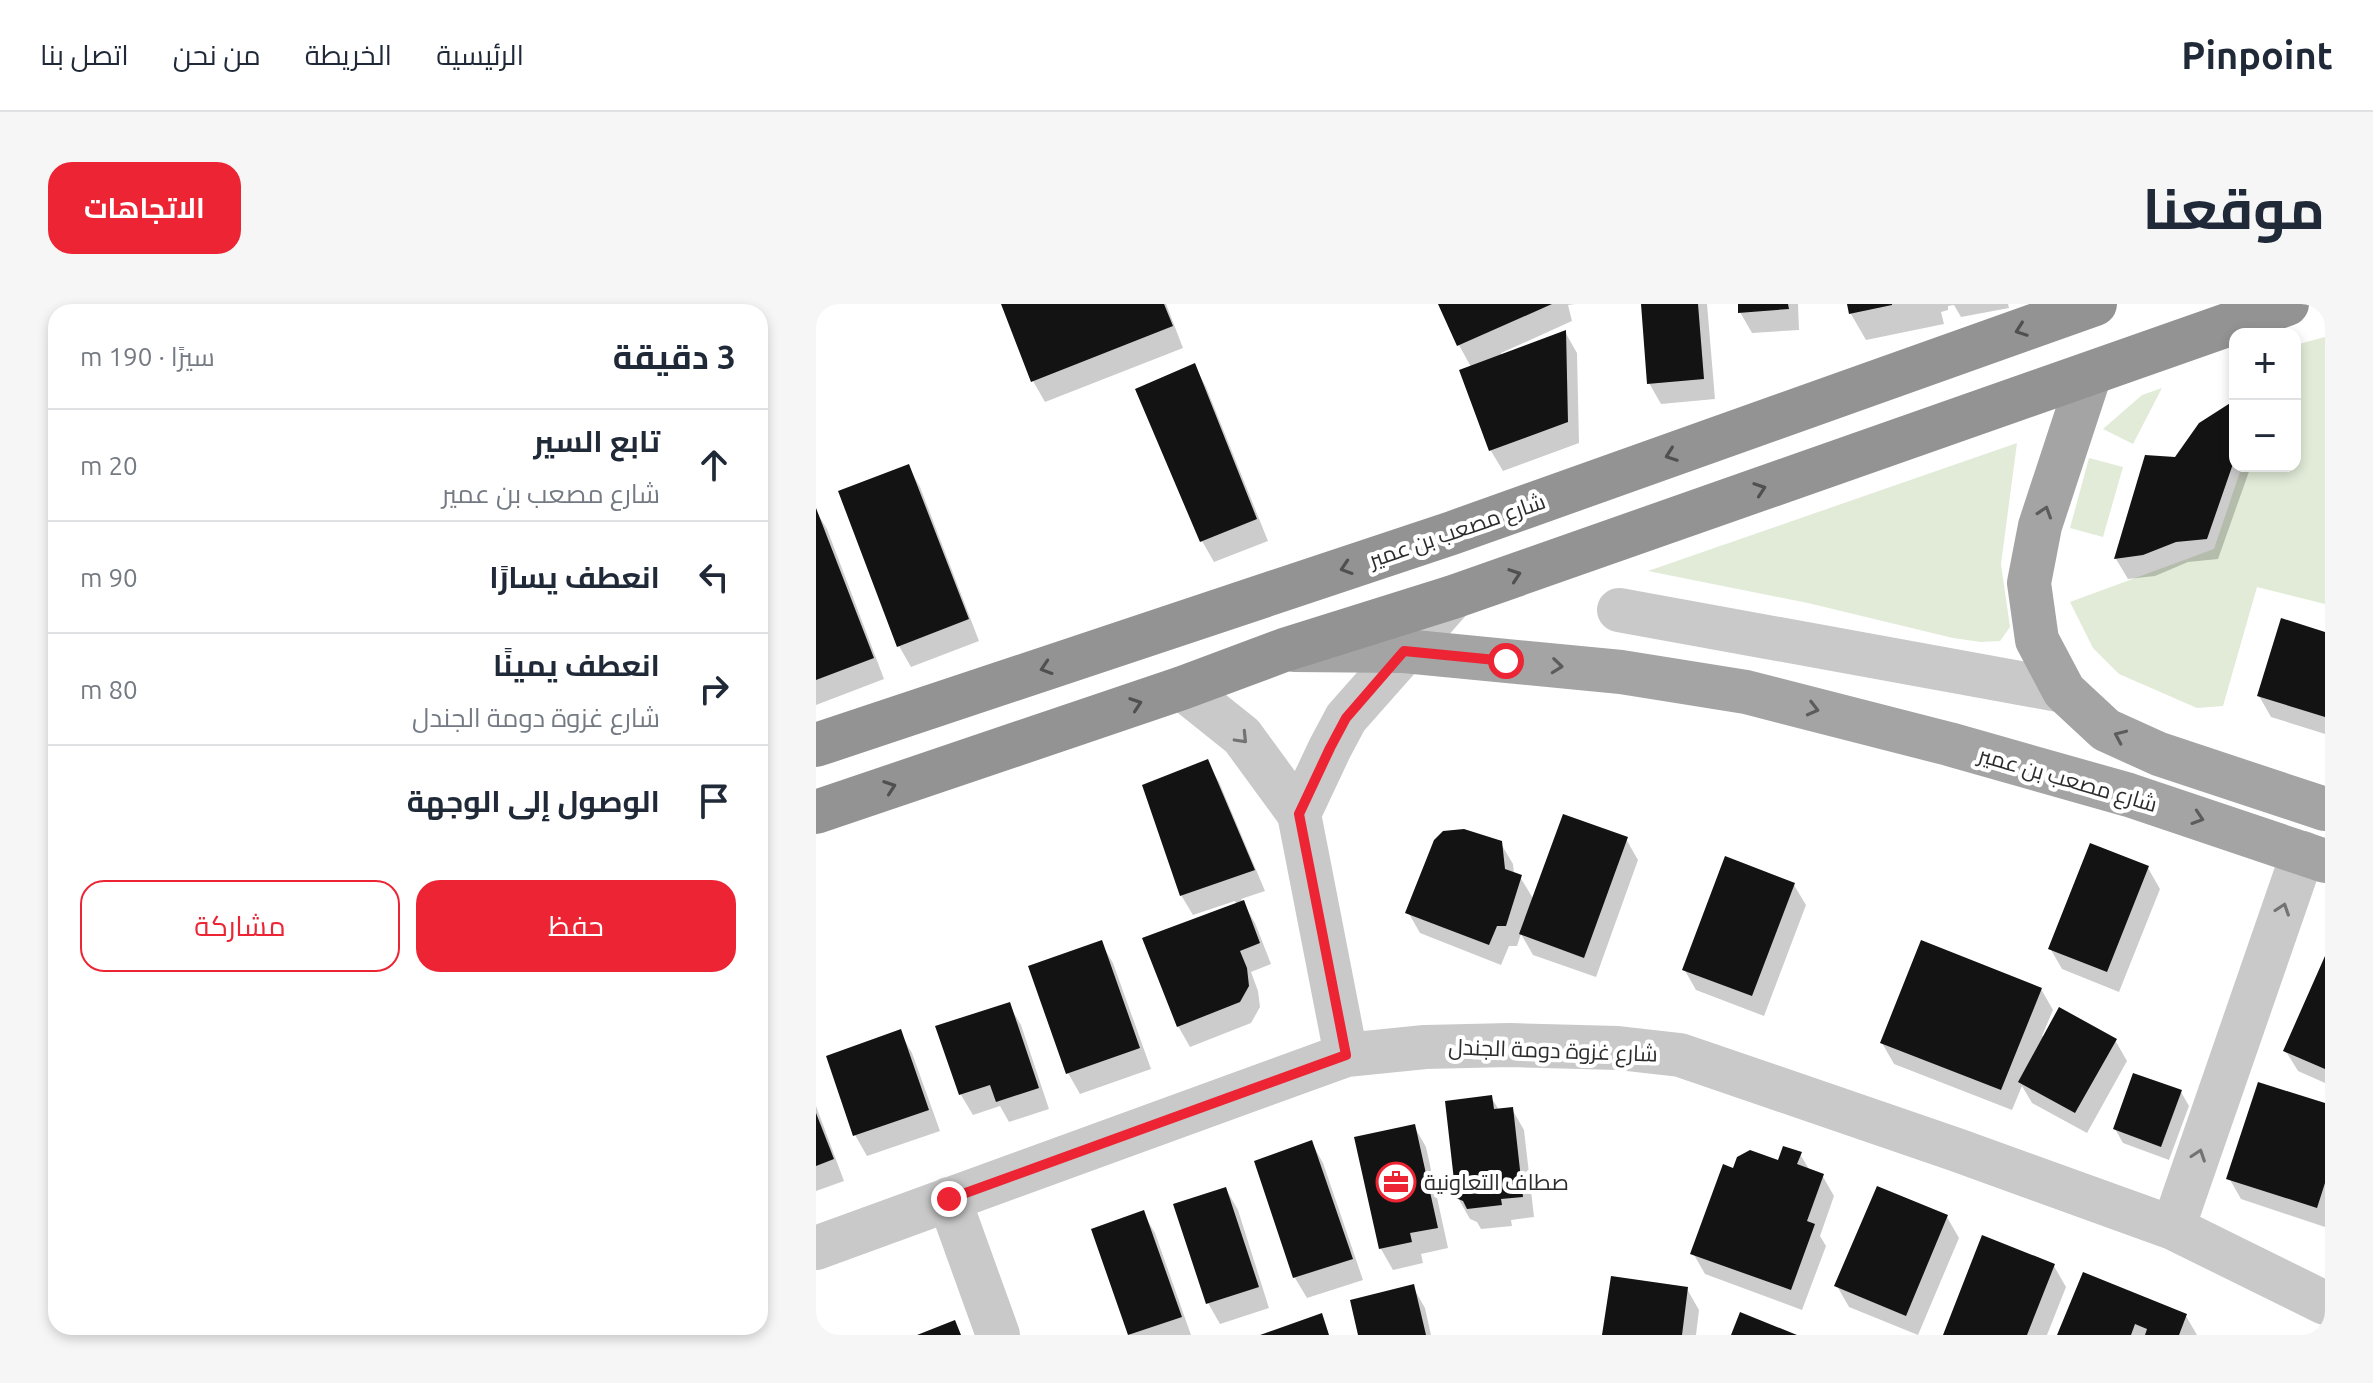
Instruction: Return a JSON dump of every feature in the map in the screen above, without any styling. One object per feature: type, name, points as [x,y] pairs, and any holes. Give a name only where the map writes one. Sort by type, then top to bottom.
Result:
[{"type":"highway","name":"شارع مصعب بن عمير","points":[[816,745],[1452,533],[2095,304]]},
{"type":"highway","name":"شارع مصعب بن عمير","points":[[816,812],[1182,688],[1284,650],[1453,597],[2287,304]]},
{"type":"main road","points":[[2090,374],[2040,526],[2029,583],[2037,640],[2064,691],[2106,730],[2159,754],[2325,809]]},
{"type":"main road","name":"شارع مصعب بن عمير","points":[[1284,650],[1404,651],[1621,672],[1746,692],[1949,744],[2129,795],[2314,857]]},
{"type":"street","points":[[1299,814],[1346,718],[1453,597]]},
{"type":"street","points":[[1619,610],[2064,691]]},
{"type":"street","points":[[1182,688],[1242,736],[1299,814],[1346,1055]]},
{"type":"street","points":[[2173,1228],[2314,857]]},
{"type":"street","name":"شارع غزوة دومة الجندل","points":[[816,1248],[1346,1055],[1425,1047],[1510,1045],[1618,1048],[1680,1055],[1957,1150],[2173,1228],[2325,1303]]},
{"type":"street","points":[[949,1199],[998,1335]]},
{"type":"green space","points":[[2325,337],[2325,604],[2257,587],[2223,706],[2197,708],[2119,674],[2093,648],[2070,602],[2214,549],[2240,472],[2301,472],[2301,343]]},
{"type":"green space","points":[[2162,388],[2133,444],[2103,429],[2142,395]]},
{"type":"green space","points":[[2017,443],[2001,564],[2010,627],[2000,641],[1953,638],[1808,603],[1648,571]]},
{"type":"green space","points":[[2089,458],[2123,467],[2103,537],[2070,528]]},
{"type":"building","points":[[1001,304],[1164,304],[1173,326],[1031,382]]},
{"type":"building","points":[[1438,304],[1552,304],[1457,346]]},
{"type":"building","points":[[1641,304],[1698,304],[1704,379],[1647,384]]},
{"type":"building","points":[[1738,304],[1788,304],[1789,309],[1738,313]]},
{"type":"building","points":[[1847,304],[1892,304],[1892,305],[1849,314]]},
{"type":"building","points":[[1566,330],[1568,422],[1489,451],[1459,370]]},
{"type":"building","points":[[1195,363],[1257,519],[1200,542],[1135,389]]},
{"type":"building","points":[[2229,404],[2230,472],[2207,539],[2176,542],[2143,555],[2114,559],[2145,455],[2175,457],[2199,423]]},
{"type":"building","points":[[909,464],[969,619],[897,647],[838,491]]},
{"type":"building","points":[[816,508],[874,658],[816,680]]},
{"type":"building","points":[[2281,618],[2325,632],[2325,717],[2257,696]]},
{"type":"building","points":[[1208,759],[1255,870],[1180,896],[1142,785]]},
{"type":"building","points":[[1563,814],[1628,837],[1584,958],[1519,934]]},
{"type":"building","points":[[1464,829],[1502,841],[1505,869],[1522,875],[1506,926],[1497,926],[1489,945],[1405,913],[1434,840],[1443,831]]},
{"type":"building","points":[[2090,843],[2149,866],[2107,972],[2048,949]]},
{"type":"building","points":[[1725,856],[1795,883],[1752,996],[1682,970]]},
{"type":"building","points":[[1244,900],[1260,943],[1240,951],[1247,968],[1249,986],[1240,1002],[1177,1027],[1142,938]]},
{"type":"building","points":[[1102,940],[1140,1048],[1066,1074],[1028,966]]},
{"type":"building","points":[[1921,940],[2042,988],[2001,1090],[1880,1043]]},
{"type":"building","points":[[2325,956],[2325,1069],[2283,1051]]},
{"type":"building","points":[[1010,1002],[1039,1088],[996,1102],[990,1085],[959,1095],[935,1026]]},
{"type":"building","points":[[2059,1007],[2117,1039],[2075,1113],[2018,1082]]},
{"type":"building","points":[[901,1029],[929,1110],[853,1136],[826,1056]]},
{"type":"building","points":[[2133,1073],[2182,1090],[2161,1147],[2113,1129]]},
{"type":"building","points":[[2258,1082],[2325,1103],[2325,1183],[2317,1208],[2226,1179]]},
{"type":"building","points":[[1492,1095],[1494,1109],[1513,1107],[1523,1197],[1501,1199],[1502,1205],[1467,1209],[1463,1201],[1456,1198],[1445,1101]]},
{"type":"building","points":[[816,1113],[834,1159],[816,1166]]},
{"type":"building","name":"صطاف التعاونية","points":[[1415,1124],[1438,1228],[1410,1233],[1412,1242],[1379,1249],[1354,1137]]},
{"type":"building","points":[[1312,1140],[1353,1259],[1293,1278],[1254,1161]]},
{"type":"building","points":[[1783,1146],[1802,1152],[1797,1164],[1824,1174],[1807,1221],[1815,1224],[1791,1290],[1690,1254],[1723,1164],[1733,1168],[1737,1157],[1750,1150],[1778,1160]]},
{"type":"building","points":[[1877,1186],[1948,1215],[1906,1316],[1834,1286]]},
{"type":"building","points":[[1226,1187],[1259,1287],[1206,1304],[1173,1204]]},
{"type":"building","points":[[1144,1210],[1182,1317],[1128,1335],[1091,1229]]},
{"type":"building","points":[[1982,1235],[2055,1264],[2027,1335],[1943,1335]]},
{"type":"building","points":[[2083,1272],[2187,1314],[2179,1335],[2145,1335],[2147,1329],[2135,1324],[2131,1335],[2057,1335]]},
{"type":"building","points":[[1611,1276],[1688,1287],[1682,1335],[1602,1335]]},
{"type":"building","points":[[1414,1284],[1426,1335],[1358,1335],[1350,1300]]},
{"type":"building","points":[[1740,1312],[1797,1335],[1731,1335]]},
{"type":"building","points":[[1322,1313],[1329,1335],[1260,1335]]},
{"type":"building","points":[[955,1320],[961,1335],[917,1335]]},
{"type":"place","name":"صطاف التعاونية","points":[[1396,1182]]},
{"type":"route","points":[[949,1199],[1346,1055],[1299,814],[1346,718],[1404,651],[1506,661]]}]
